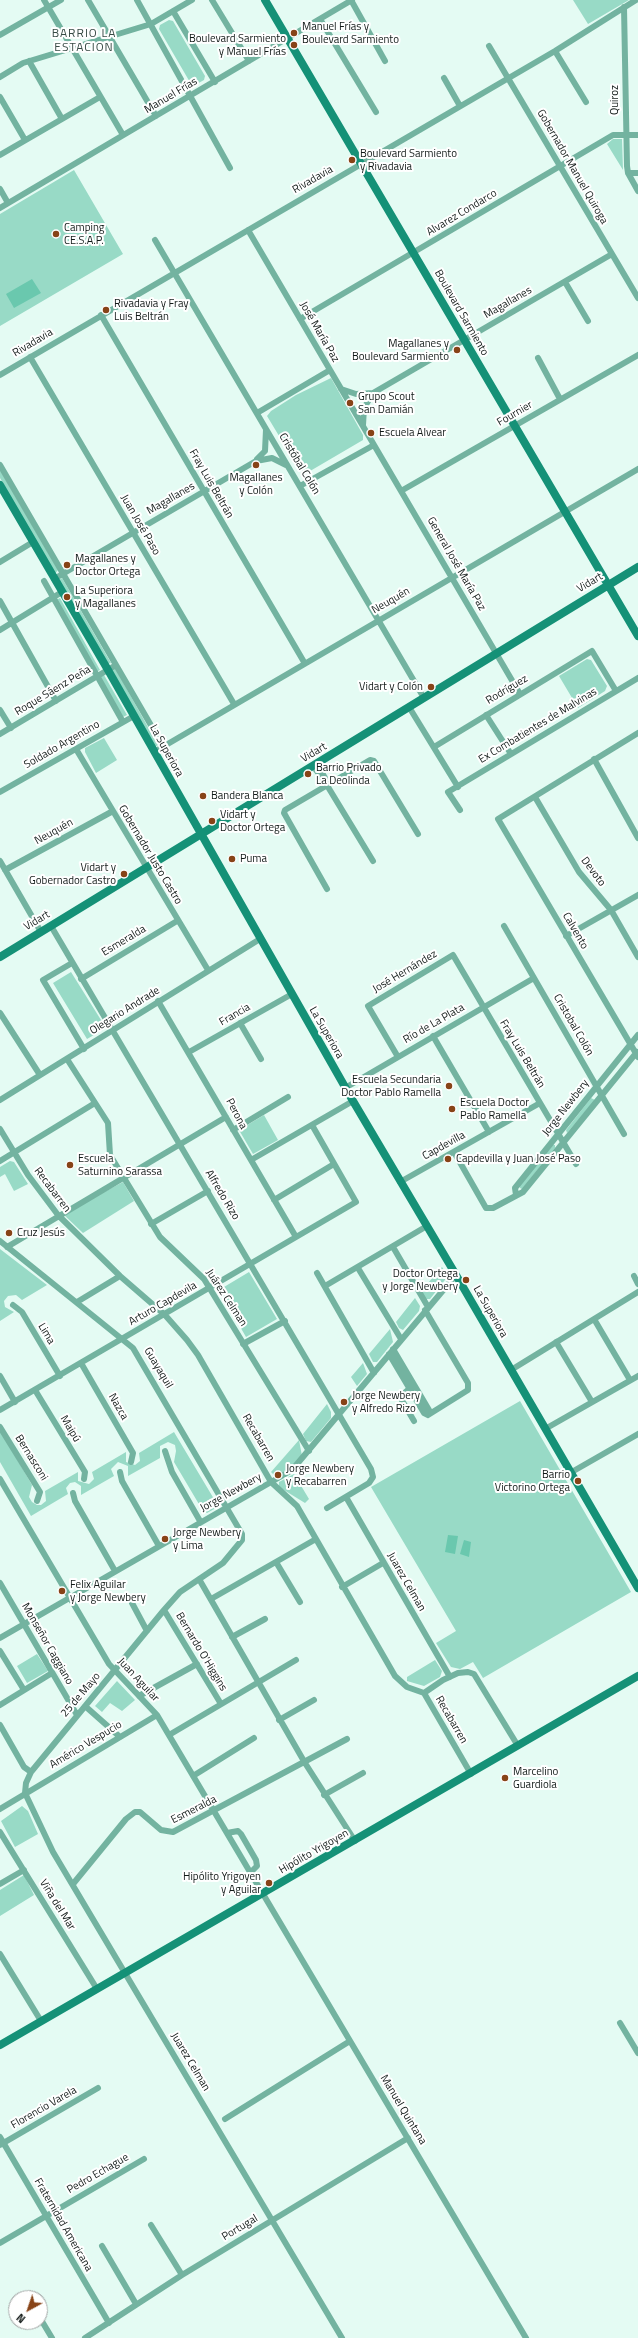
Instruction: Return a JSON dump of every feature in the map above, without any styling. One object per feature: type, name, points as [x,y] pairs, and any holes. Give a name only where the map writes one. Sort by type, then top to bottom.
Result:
[{"type":"main road","name":"Boulevard Sarmiento","points":[[265,0],[465,340],[606,586],[638,636]]},
{"type":"main road","name":"La Superiora","points":[[0,487],[108,670],[200,835],[353,1102],[456,1274],[545,1430],[638,1588]]},
{"type":"main road","name":"Vidart","points":[[0,957],[638,567]]},
{"type":"main road","name":"Hipólito Yrigoyen","points":[[0,2045],[471,1774],[638,1676]]},
{"type":"street","points":[[44,0],[123,136]]},
{"type":"street","points":[[0,35],[61,0]]},
{"type":"street","points":[[88,0],[156,116]]},
{"type":"street","points":[[137,0],[230,168]]},
{"type":"street","points":[[0,77],[29,61],[111,38],[151,24],[192,0]]},
{"type":"street","points":[[212,0],[250,61]]},
{"type":"street","points":[[351,0],[385,61]]},
{"type":"street","name":"Manuel Frías","points":[[0,208],[288,39],[351,0]]},
{"type":"street","name":"Rivadavia","points":[[0,375],[174,272],[555,51],[636,0]]},
{"type":"street","name":"Quiroz","points":[[624,7],[625,135],[628,173],[638,191]]},
{"type":"street","points":[[172,12],[215,82]]},
{"type":"street","points":[[320,19],[376,112]]},
{"type":"street","name":"Gobernador Manuel Quiroga","points":[[489,46],[638,297]]},
{"type":"street","points":[[555,51],[586,102]]},
{"type":"street","points":[[29,61],[62,119]]},
{"type":"street","points":[[444,78],[460,106]]},
{"type":"street","points":[[0,97],[25,140]]},
{"type":"street","points":[[0,155],[100,97]]},
{"type":"street","name":"Alvarez Condarco","points":[[300,319],[613,135],[638,135]]},
{"type":"street","points":[[628,173],[638,173]]},
{"type":"street","points":[[0,189],[8,203]]},
{"type":"street","name":"José María Paz","points":[[248,230],[374,445]]},
{"type":"street","name":"Cristóbal Colón","points":[[155,240],[424,698]]},
{"type":"street","name":"Magallanes","points":[[373,393],[612,254]]},
{"type":"street","points":[[565,282],[588,321]]},
{"type":"street","name":"Fray Luis Beltrán","points":[[101,315],[304,662]]},
{"type":"street","name":"Fournier","points":[[401,491],[638,355]]},
{"type":"street","name":"Juan José Paso","points":[[30,357],[234,704]]},
{"type":"street","points":[[538,358],[560,399]]},
{"type":"street","points":[[257,412],[330,370]]},
{"type":"street","points":[[341,388],[356,394],[373,393]]},
{"type":"street","points":[[363,427],[364,408],[373,393]]},
{"type":"street","name":"Magallanes","points":[[54,579],[256,461],[265,451],[267,435],[265,427]]},
{"type":"street","points":[[300,486],[374,445]]},
{"type":"street","name":"General José María Paz","points":[[374,445],[520,694]]},
{"type":"street","name":"Magallanes","points":[[256,461],[272,458],[289,466]]},
{"type":"street","points":[[0,465],[163,746]]},
{"type":"street","name":"Neuquén","points":[[154,752],[304,662],[565,513],[638,469]]},
{"type":"street","points":[[0,562],[33,542]]},
{"type":"street","points":[[44,581],[123,722]]},
{"type":"street","points":[[0,630],[62,592]]},
{"type":"street","points":[[0,601],[56,701]]},
{"type":"street","name":"Rodríguez","points":[[434,747],[592,651],[616,691]]},
{"type":"street","name":"Roque Sáenz Peña","points":[[0,733],[11,728],[116,665]]},
{"type":"street","name":"Ex Combatientes de Malvinas","points":[[460,810],[448,792],[638,678]]},
{"type":"street","points":[[409,707],[458,787]]},
{"type":"street","points":[[0,710],[11,728]]},
{"type":"street","points":[[486,715],[511,754]]},
{"type":"street","name":"Soldado Argentino","points":[[0,792],[134,716]]},
{"type":"street","points":[[535,797],[594,759],[638,735]]},
{"type":"street","name":"Gobernador Justo Castro","points":[[76,749],[145,868],[208,970]]},
{"type":"street","points":[[594,759],[638,838]]},
{"type":"street","points":[[327,889],[284,813],[285,810],[326,784],[370,760],[374,762],[418,834]]},
{"type":"street","points":[[315,765],[325,778],[326,784],[373,861]]},
{"type":"street","name":"Calvento","points":[[535,797],[498,819],[637,1054]]},
{"type":"street","name":"Devoto","points":[[535,797],[579,872],[611,910],[638,957]]},
{"type":"street","name":"Neuquén","points":[[5,870],[113,812]]},
{"type":"street","points":[[0,861],[41,932]]},
{"type":"street","points":[[566,936],[638,894]]},
{"type":"street","name":"Esmeralda","points":[[81,979],[177,921]]},
{"type":"street","name":"Alfredo Rizo","points":[[51,926],[81,979],[252,1264],[371,1469],[373,1477],[369,1483],[346,1496]]},
{"type":"street","name":"Cristobal Colón","points":[[504,926],[624,1134]]},
{"type":"street","name":"Olegario Andrade","points":[[0,1100],[260,939]]},
{"type":"street","name":"Fray Luis Beltrán","points":[[453,955],[576,1164]]},
{"type":"street","name":"José Hernández","points":[[398,1057],[368,1006],[453,955]]},
{"type":"street","points":[[72,963],[43,980],[84,1049]]},
{"type":"street","name":"Río de La Plata","points":[[345,1088],[534,978]]},
{"type":"street","name":"Francia","points":[[189,1052],[292,994]]},
{"type":"street","name":"Perona","points":[[158,1001],[296,1237]]},
{"type":"street","points":[[0,1013],[40,1075]]},
{"type":"street","points":[[240,1024],[261,1059]]},
{"type":"street","name":"Jorge Newbery","points":[[516,1195],[515,1188],[638,1035]]},
{"type":"street","points":[[434,1036],[489,1132]]},
{"type":"street","name":"Jorge Newbery","points":[[454,1152],[486,1208],[493,1208],[523,1192],[563,1141],[637,1054]]},
{"type":"street","name":"Juárez Celman","points":[[67,1059],[108,1123],[108,1151],[151,1224],[163,1242],[201,1274],[309,1451]]},
{"type":"street","points":[[233,1130],[288,1097]]},
{"type":"street","points":[[252,1160],[353,1102]]},
{"type":"street","points":[[0,1161],[95,1103]]},
{"type":"street","name":"Capdevilla","points":[[400,1182],[540,1103]]},
{"type":"street","points":[[7,1246],[226,1117]]},
{"type":"street","points":[[274,1200],[334,1164],[312,1125]]},
{"type":"street","name":"Recabarren","points":[[0,1129],[32,1181],[58,1215],[120,1276],[164,1315],[198,1355],[271,1482],[293,1501],[395,1676],[407,1687],[424,1693],[471,1774]]},
{"type":"street","name":"Arturo Capdevila","points":[[0,1410],[356,1202],[334,1164]]},
{"type":"street","points":[[151,1224],[208,1191]]},
{"type":"street","points":[[325,1286],[358,1268],[427,1226]]},
{"type":"street","name":"Guayaquil","points":[[0,1241],[124,1338],[139,1355],[242,1534],[242,1540],[223,1563],[199,1579]]},
{"type":"street","points":[[393,1247],[468,1383],[468,1390],[428,1415]]},
{"type":"street","points":[[358,1268],[401,1339]]},
{"type":"street","points":[[317,1272],[374,1372]]},
{"type":"street","name":"Jorge Newbery","points":[[0,1638],[226,1506],[292,1470],[340,1415],[456,1274]]},
{"type":"street","points":[[77,1302],[120,1276]]},
{"type":"street","points":[[634,1276],[638,1284]]},
{"type":"street","points":[[511,1370],[638,1292]]},
{"type":"street","name":"Lima","points":[[13,1305],[22,1312],[60,1376]]},
{"type":"street","points":[[594,1319],[630,1380]]},
{"type":"street","points":[[243,1344],[285,1321]]},
{"type":"street","points":[[556,1342],[592,1402]]},
{"type":"street","points":[[393,1349],[429,1410],[428,1415]]},
{"type":"street","points":[[389,1354],[424,1413],[428,1415]]},
{"type":"street","name":"Nazca","points":[[80,1364],[133,1453],[131,1462]]},
{"type":"street","points":[[0,1376],[15,1402]]},
{"type":"street","points":[[545,1430],[638,1376]]},
{"type":"street","points":[[409,1389],[400,1398],[414,1421]]},
{"type":"street","name":"Maipú","points":[[35,1390],[85,1472],[84,1479]]},
{"type":"street","name":"Bernasconi","points":[[0,1427],[40,1492],[37,1501]]},
{"type":"street","points":[[570,1473],[638,1434]]},
{"type":"street","points":[[165,1450],[172,1472],[200,1521]]},
{"type":"street","points":[[120,1472],[122,1481],[159,1546]]},
{"type":"street","name":"Juan Aguilar","points":[[0,1479],[69,1598],[114,1670],[157,1714],[263,1893]]},
{"type":"street","points":[[0,1495],[7,1491]]},
{"type":"street","points":[[73,1492],[75,1501],[115,1571]]},
{"type":"street","points":[[327,1508],[346,1496]]},
{"type":"street","name":"Juarez Celman","points":[[346,1496],[450,1677]]},
{"type":"street","points":[[211,1600],[316,1540]]},
{"type":"street","points":[[276,1562],[300,1602]]},
{"type":"street","points":[[342,1587],[384,1562]]},
{"type":"street","points":[[199,1579],[279,1720],[324,1795],[355,1841]]},
{"type":"street","name":"25 de Mayo","points":[[25,1793],[26,1783],[31,1772],[77,1715],[180,1592],[199,1579]]},
{"type":"street","name":"Monseñor Caggiano","points":[[0,1583],[77,1715]]},
{"type":"street","points":[[132,1603],[147,1631]]},
{"type":"street","name":"Bernardo O'Higgins","points":[[164,1610],[221,1704]]},
{"type":"street","points":[[232,1637],[265,1619]]},
{"type":"street","points":[[0,1651],[24,1690]]},
{"type":"street","points":[[169,1734],[296,1660]]},
{"type":"street","points":[[140,1696],[197,1664]]},
{"type":"street","points":[[424,1693],[450,1677],[468,1672],[474,1674],[518,1746]]},
{"type":"street","points":[[0,1705],[52,1673]]},
{"type":"street","points":[[279,1720],[314,1700]]},
{"type":"street","points":[[85,1706],[120,1736]]},
{"type":"street","name":"Américo Vespucio","points":[[25,1793],[157,1714]]},
{"type":"street","points":[[0,1725],[24,1767],[31,1772]]},
{"type":"street","points":[[193,1776],[254,1738]]},
{"type":"street","name":"Esmeralda","points":[[73,1884],[126,1819],[135,1812],[140,1812],[161,1830],[173,1832],[305,1763],[347,1739]]},
{"type":"street","points":[[324,1795],[363,1773]]},
{"type":"street","points":[[0,1810],[25,1793]]},
{"type":"street","name":"Juarez Celman","points":[[25,1793],[53,1852],[342,2338]]},
{"type":"street","points":[[227,1833],[238,1831],[241,1834],[256,1860],[257,1866],[251,1872]]},
{"type":"street","name":"Viña del Mar","points":[[0,1832],[97,1988]]},
{"type":"street","points":[[0,1884],[24,1870]]},
{"type":"street","name":"Manuel Quintana","points":[[263,1893],[526,2338]]},
{"type":"street","points":[[0,1954],[41,2021]]},
{"type":"street","points":[[620,2023],[638,2053]]},
{"type":"street","points":[[225,2119],[350,2041]]},
{"type":"street","name":"Florencio Varela","points":[[2,2144],[98,2088]]},
{"type":"street","name":"Fraternidad Americana","points":[[0,2137],[2,2144],[109,2323]]},
{"type":"street","name":"Portugal","points":[[85,2338],[136,2304],[408,2138]]},
{"type":"street","name":"Pedro Echague","points":[[0,2243],[144,2159]]},
{"type":"street","points":[[151,2225],[182,2276]]},
{"type":"street","points":[[102,2246],[136,2304]]},
{"type":"shaded area","points":[[573,0],[629,0],[588,24]]},
{"type":"shaded area","points":[[169,20],[173,21],[205,76],[204,80],[195,85],[191,84],[159,29],[160,25]]},
{"type":"shaded area","points":[[613,139],[622,139],[623,170],[607,144]]},
{"type":"shaded area","name":"Camping CE.S.A.P.","points":[[74,170],[123,254],[0,326],[0,214]]},
{"type":"shaded area","points":[[32,279],[41,293],[14,308],[6,294]]},
{"type":"shaded area","points":[[331,378],[363,435],[363,440],[305,474],[299,469],[267,416],[271,411],[296,395]]},
{"type":"shaded area","points":[[0,470],[58,570],[55,574],[0,478]]},
{"type":"shaded area","points":[[62,578],[111,663],[107,664],[59,580]]},
{"type":"shaded area","points":[[60,598],[100,670],[96,672],[56,600]]},
{"type":"shaded area","points":[[587,659],[591,660],[607,686],[605,691],[578,708],[559,676]]},
{"type":"shaded area","points":[[115,668],[158,745],[155,747],[112,670]]},
{"type":"shaded area","points":[[104,675],[127,715],[123,717],[100,677]]},
{"type":"shaded area","points":[[104,738],[117,760],[96,773],[85,752],[85,748]]},
{"type":"shaded area","points":[[71,972],[106,1028],[87,1039],[53,983]]},
{"type":"shaded area","points":[[591,1098],[595,1100],[567,1133],[566,1130]]},
{"type":"shaded area","points":[[264,1115],[278,1140],[253,1154],[239,1130]]},
{"type":"shaded area","points":[[553,1145],[555,1145],[555,1148],[522,1189],[520,1188],[519,1186]]},
{"type":"shaded area","points":[[10,1161],[14,1162],[28,1184],[14,1191],[5,1174],[0,1177],[0,1167]]},
{"type":"shaded area","points":[[123,1182],[134,1201],[83,1233],[63,1214]]},
{"type":"shaded area","points":[[0,1249],[47,1285],[22,1300],[16,1295],[8,1296],[4,1301],[5,1307],[14,1312],[0,1321]]},
{"type":"shaded area","points":[[442,1267],[448,1276],[430,1299],[426,1299],[421,1291]]},
{"type":"shaded area","points":[[249,1272],[277,1319],[246,1337],[219,1290]]},
{"type":"shaded area","points":[[415,1298],[420,1306],[419,1311],[403,1330],[399,1328],[396,1322]]},
{"type":"shaded area","points":[[390,1329],[393,1342],[377,1362],[373,1362],[369,1354]]},
{"type":"shaded area","points":[[363,1363],[367,1374],[357,1386],[351,1377]]},
{"type":"shaded area","points":[[520,1401],[631,1592],[483,1678],[473,1662],[460,1669],[451,1667],[436,1643],[456,1631],[371,1487]]},
{"type":"shaded area","points":[[327,1404],[331,1412],[331,1418],[311,1442],[306,1441],[303,1434]]},
{"type":"shaded area","points":[[0,1430],[32,1485],[29,1497],[32,1502],[37,1505],[41,1505],[46,1501],[45,1491],[78,1472],[78,1481],[89,1484],[94,1479],[92,1472],[126,1452],[126,1462],[135,1465],[140,1461],[139,1453],[174,1432],[217,1504],[216,1508],[207,1513],[203,1511],[174,1462],[176,1451],[175,1445],[168,1442],[160,1446],[160,1458],[128,1476],[128,1466],[118,1462],[111,1469],[114,1476],[81,1495],[81,1486],[75,1482],[70,1483],[66,1488],[68,1494],[31,1516],[0,1462]]},
{"type":"shaded area","points":[[299,1440],[302,1456],[289,1469],[275,1476],[271,1472]]},
{"type":"shaded area","points":[[294,1474],[309,1499],[305,1503],[279,1487],[279,1482]]},
{"type":"shaded area","points":[[448,1535],[458,1536],[455,1554],[445,1552]]},
{"type":"shaded area","points":[[464,1540],[471,1542],[469,1557],[460,1554]]},
{"type":"shaded area","points":[[37,1654],[48,1671],[27,1683],[17,1666]]},
{"type":"shaded area","points":[[435,1660],[442,1671],[440,1677],[424,1686],[407,1681],[407,1677]]},
{"type":"shaded area","points":[[117,1681],[135,1700],[122,1711],[110,1703],[102,1712],[95,1706]]},
{"type":"shaded area","points":[[22,1806],[28,1811],[38,1834],[15,1847],[1,1821]]},
{"type":"shaded area","points":[[24,1875],[34,1895],[0,1916],[0,1890]]},
{"type":"place","name":"Manuel Frías y Boulevard Sarmiento","points":[[294,33]]},
{"type":"place","name":"Boulevard Sarmiento y Manuel Frías","points":[[294,45]]},
{"type":"place","name":"Boulevard Sarmiento y Rivadavia","points":[[352,160]]},
{"type":"place","name":"Camping CE.S.A.P.","points":[[56,234]]},
{"type":"place","name":"Rivadavia y Fray Luis Beltrán","points":[[106,310]]},
{"type":"place","name":"Magallanes y Boulevard Sarmiento","points":[[457,350]]},
{"type":"place","name":"Grupo Scout San Damián","points":[[350,403]]},
{"type":"place","name":"Escuela Alvear","points":[[371,433]]},
{"type":"place","name":"Magallanes y Colón","points":[[256,465]]},
{"type":"place","name":"Magallanes y Doctor Ortega","points":[[67,565]]},
{"type":"place","name":"La Superiora y Magallanes","points":[[67,597]]},
{"type":"place","name":"Vidart y Colón","points":[[431,687]]},
{"type":"place","name":"Barrio Privado La Deolinda","points":[[308,774]]},
{"type":"place","name":"Bandera Blanca","points":[[203,796]]},
{"type":"place","name":"Vidart y Doctor Ortega","points":[[212,821]]},
{"type":"place","name":"Puma","points":[[232,859]]},
{"type":"place","name":"Vidart y Gobernador Castro","points":[[124,874]]},
{"type":"place","name":"Escuela Secundaria Doctor Pablo Ramella","points":[[449,1086]]},
{"type":"place","name":"Escuela Doctor Pablo Ramella","points":[[452,1109]]},
{"type":"place","name":"Capdevilla y Juan José Paso","points":[[448,1159]]},
{"type":"place","name":"Escuela Saturnino Sarassa","points":[[70,1165]]},
{"type":"place","name":"Cruz Jesús","points":[[9,1233]]},
{"type":"place","name":"Doctor Ortega y Jorge Newbery","points":[[466,1280]]},
{"type":"place","name":"Jorge Newbery y Alfredo Rizo","points":[[344,1402]]},
{"type":"place","name":"Jorge Newbery y Recabarren","points":[[278,1475]]},
{"type":"place","name":"Barrio Victorino Ortega","points":[[578,1481]]},
{"type":"place","name":"Jorge Newbery y Lima","points":[[165,1539]]},
{"type":"place","name":"Felix Aguilar y Jorge Newbery","points":[[62,1591]]},
{"type":"place","name":"Marcelino Guardiola","points":[[505,1778]]},
{"type":"place","name":"Hipólito Yrigoyen y Aguilar","points":[[269,1883]]},
{"type":"district","name":"BARRIO LA ESTACION","points":[[84,41]]}]
